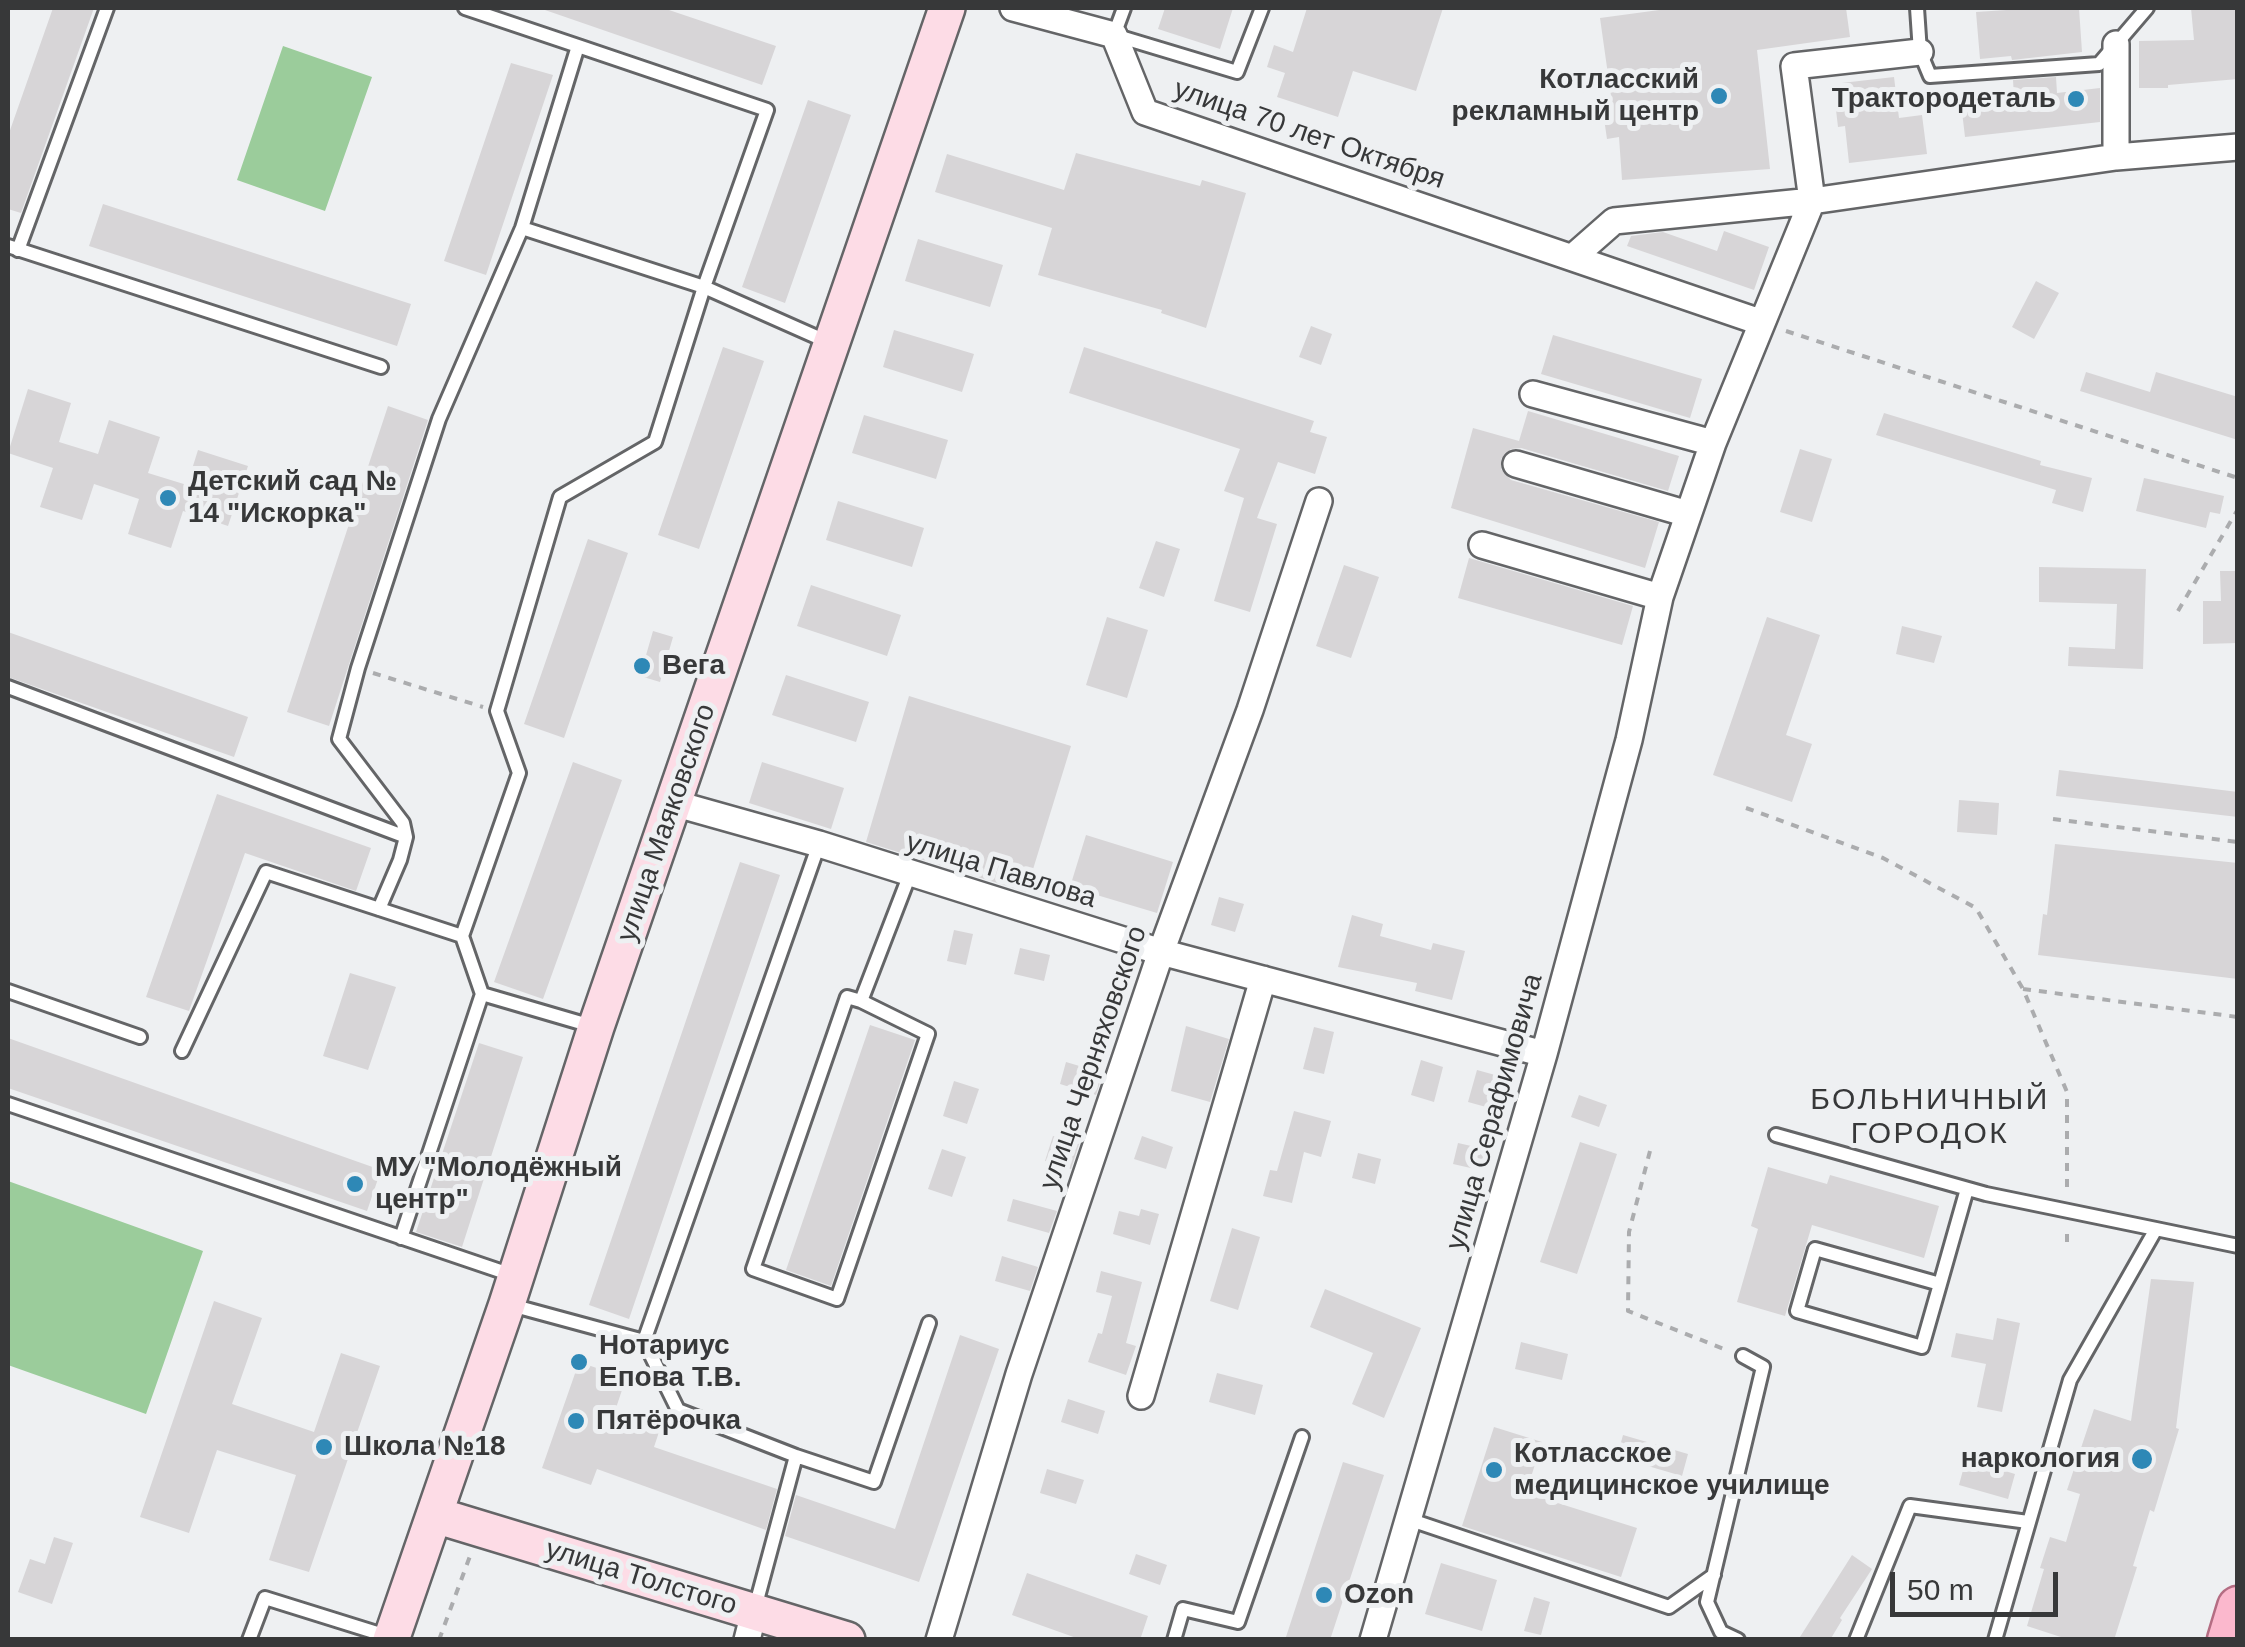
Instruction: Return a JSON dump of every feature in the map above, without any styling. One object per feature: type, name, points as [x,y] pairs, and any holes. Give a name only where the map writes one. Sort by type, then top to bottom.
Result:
[{"type":"main road","points":[[2228,1640],[2238,1607]]},
{"type":"street","name":"улица Маяковского","points":[[392,1639],[596,1027],[946,8]]},
{"type":"street","points":[[1013,8],[1114,35]]},
{"type":"street","name":"улица 70 лет Октября","points":[[1114,35],[1145,112],[1760,322]]},
{"type":"street","points":[[2116,44],[2116,157]]},
{"type":"street","points":[[1812,201],[1794,66],[1920,52]]},
{"type":"street","points":[[1573,258],[1614,221],[1812,201],[2116,157],[2238,147]]},
{"type":"street","name":"улица Серафимовича","points":[[1374,1640],[1544,1054],[1629,740],[1660,597],[1713,443],[1812,201]]},
{"type":"street","points":[[1533,394],[1713,443]]},
{"type":"street","points":[[1516,464],[1688,514]]},
{"type":"street","name":"улица Черняховского","points":[[939,1640],[1019,1374],[1319,500]]},
{"type":"street","points":[[1482,546],[1660,597]]},
{"type":"street","name":"улица Павлова","points":[[674,803],[819,844],[1161,952],[1544,1054]]},
{"type":"street","points":[[1141,1396],[1263,979]]},
{"type":"street","name":"улица Толстого","points":[[435,1515],[750,1626],[847,1640]]},
{"type":"lane","points":[[107,8],[13,248],[381,367]]},
{"type":"lane","points":[[400,1238],[482,994],[462,936],[519,773],[497,711],[560,498],[655,442],[704,287],[767,110],[465,8]]},
{"type":"lane","points":[[1124,8],[1114,35],[1237,72],[1262,8]]},
{"type":"lane","points":[[1917,8],[1920,52],[1930,76],[2099,64],[2146,8]]},
{"type":"lane","points":[[378,909],[406,837],[403,823],[339,738],[439,419],[522,228],[578,46]]},
{"type":"lane","points":[[522,228],[704,287],[833,344]]},
{"type":"lane","points":[[8,687],[406,837]]},
{"type":"lane","points":[[644,1340],[819,844]]},
{"type":"lane","points":[[182,1051],[266,872],[462,936]]},
{"type":"lane","points":[[862,1000],[910,874]]},
{"type":"lane","points":[[8,991],[140,1036]]},
{"type":"lane","points":[[482,994],[596,1027]]},
{"type":"lane","points":[[847,997],[862,1000],[928,1034],[837,1299],[753,1268],[847,997]]},
{"type":"lane","points":[[8,1104],[400,1238],[511,1290],[644,1340],[678,1410],[874,1482],[929,1322]]},
{"type":"lane","points":[[1776,1135],[1967,1189],[2238,1246]]},
{"type":"lane","points":[[1940,1284],[1815,1249],[1797,1311],[1922,1346],[1940,1284],[1967,1189]]},
{"type":"lane","points":[[1995,1640],[2070,1380],[2156,1229]]},
{"type":"lane","points":[[1738,1640],[1722,1632],[1707,1602],[1764,1367],[1742,1356]]},
{"type":"lane","points":[[1174,1640],[1183,1609],[1238,1622],[1302,1438]]},
{"type":"lane","points":[[750,1626],[796,1456]]},
{"type":"lane","points":[[1856,1640],[1910,1506],[2028,1522]]},
{"type":"lane","points":[[1410,1520],[1669,1607],[1714,1575]]},
{"type":"lane","points":[[250,1640],[264,1598],[392,1639]]},
{"type":"path","points":[[1760,322],[2238,478]]},
{"type":"path","points":[[2178,611],[2238,509]]},
{"type":"path","points":[[358,668],[497,711]]},
{"type":"path","points":[[1746,808],[1883,858],[1976,908],[2023,989],[2067,1092],[2067,1242]]},
{"type":"path","points":[[2053,819],[2238,842]]},
{"type":"path","points":[[2023,989],[2238,1017]]},
{"type":"path","points":[[1650,1150],[1629,1232],[1628,1311],[1742,1356]]},
{"type":"path","points":[[439,1640],[468,1556]]},
{"type":"green space","points":[[283,46],[372,77],[325,211],[237,180]]},
{"type":"green space","points":[[8,1181],[203,1251],[146,1414],[8,1365]]},
{"type":"building","points":[[53,8],[94,8],[21,213],[8,209],[8,136]]},
{"type":"building","points":[[546,8],[663,8],[776,46],[762,85]]},
{"type":"building","points":[[1165,8],[1233,8],[1220,49],[1158,29]]},
{"type":"building","points":[[1307,8],[1443,8],[1416,91],[1353,71],[1338,117],[1277,97],[1285,73],[1267,67],[1274,45],[1293,52]]},
{"type":"building","points":[[1674,8],[1846,8],[1850,37],[1757,50],[1770,169],[1622,180],[1619,137],[1607,139],[1602,105],[1612,103],[1600,18]]},
{"type":"building","points":[[2079,8],[2082,52],[2012,60],[2011,56],[1980,59],[1976,12]]},
{"type":"building","points":[[2191,8],[2238,8],[2238,79],[2139,88],[2139,41],[2194,40]]},
{"type":"building","points":[[511,63],[553,75],[486,275],[444,261]]},
{"type":"building","points":[[1894,77],[1899,118],[1922,115],[1927,154],[1849,163],[1845,126],[1838,127],[1833,84]]},
{"type":"building","points":[[2056,77],[2057,93],[2100,88],[2100,122],[1965,137],[1961,103],[2014,97],[2013,80]]},
{"type":"building","points":[[808,100],[851,115],[785,303],[742,287]]},
{"type":"building","points":[[1076,153],[1200,186],[1202,180],[1246,193],[1206,328],[1161,313],[1162,310],[1038,275],[1052,228],[935,192],[947,154],[1064,190]]},
{"type":"building","points":[[103,204],[411,304],[397,346],[89,246]]},
{"type":"building","points":[[1724,231],[1769,247],[1754,290],[1627,246],[1631,236],[1663,232],[1717,251]]},
{"type":"building","points":[[918,239],[1003,265],[990,307],[905,281]]},
{"type":"building","points":[[2036,281],[2059,293],[2034,339],[2012,327]]},
{"type":"building","points":[[1311,326],[1332,334],[1321,365],[1299,357]]},
{"type":"building","points":[[894,330],[974,354],[962,392],[883,367]]},
{"type":"building","points":[[1553,335],[1702,379],[1690,418],[1541,374]]},
{"type":"building","points":[[723,347],[764,361],[699,549],[658,535]]},
{"type":"building","points":[[1084,347],[1314,421],[1310,432],[1327,437],[1315,474],[1278,462],[1257,518],[1277,524],[1250,612],[1214,601],[1244,498],[1224,491],[1240,449],[1069,393]]},
{"type":"building","points":[[2086,372],[2150,392],[2156,372],[2238,397],[2238,440],[2080,391]]},
{"type":"building","points":[[28,389],[71,403],[59,442],[98,454],[109,420],[160,437],[148,473],[187,485],[198,450],[248,466],[228,526],[183,511],[171,548],[128,534],[139,499],[94,484],[82,520],[40,507],[53,468],[8,453]]},
{"type":"building","points":[[388,406],[428,420],[329,726],[287,712]]},
{"type":"building","points":[[1528,411],[1679,456],[1668,491],[1521,448],[1511,449],[1501,459],[1501,469],[1511,480],[1659,522],[1645,568],[1451,508],[1473,428],[1519,441]]},
{"type":"building","points":[[1884,413],[2041,461],[2040,465],[2092,478],[2083,512],[2052,503],[2056,490],[1876,435]]},
{"type":"building","points":[[864,415],[948,440],[936,479],[852,453]]},
{"type":"building","points":[[1800,449],[1832,459],[1812,522],[1780,512]]},
{"type":"building","points":[[2144,478],[2224,496],[2220,514],[2210,512],[2206,528],[2136,511]]},
{"type":"building","points":[[838,501],[924,528],[912,567],[826,540]]},
{"type":"building","points":[[588,539],[628,553],[564,738],[524,724]]},
{"type":"building","points":[[1156,541],[1180,549],[1164,597],[1139,588]]},
{"type":"building","points":[[1469,558],[1633,606],[1622,645],[1458,598]]},
{"type":"building","points":[[1344,565],[1379,577],[1351,658],[1316,646]]},
{"type":"building","points":[[2039,567],[2146,569],[2143,669],[2068,666],[2069,647],[2115,649],[2117,604],[2039,602]]},
{"type":"building","points":[[2220,571],[2238,571],[2238,643],[2203,644],[2203,601],[2221,601]]},
{"type":"building","points":[[811,585],[901,615],[887,656],[797,626]]},
{"type":"building","points":[[1107,617],[1148,630],[1127,698],[1086,685]]},
{"type":"building","points":[[1767,617],[1820,635],[1786,735],[1812,744],[1792,802],[1713,775]]},
{"type":"building","points":[[1902,626],[1942,636],[1934,663],[1896,654]]},
{"type":"building","points":[[653,631],[673,637],[660,682],[640,676]]},
{"type":"building","points":[[8,632],[248,717],[234,757],[8,677]]},
{"type":"building","points":[[786,675],[869,702],[856,742],[772,715]]},
{"type":"building","points":[[909,696],[1071,746],[1026,892],[866,842]]},
{"type":"building","points":[[573,762],[622,780],[543,999],[494,982]]},
{"type":"building","points":[[762,762],[844,788],[831,829],[749,803]]},
{"type":"building","points":[[2059,770],[2238,792],[2238,817],[2056,796]]},
{"type":"building","points":[[217,794],[371,848],[356,891],[245,853],[189,1011],[146,997]]},
{"type":"building","points":[[1959,800],[1999,803],[1997,835],[1957,832]]},
{"type":"building","points":[[1086,835],[1173,862],[1157,913],[1070,887]]},
{"type":"building","points":[[2055,844],[2238,863],[2238,979],[2038,955]]},
{"type":"building","points":[[740,862],[780,875],[629,1319],[589,1305]]},
{"type":"building","points":[[1219,897],[1244,904],[1235,932],[1211,925]]},
{"type":"building","points":[[1352,915],[1383,924],[1380,936],[1431,950],[1433,943],[1465,951],[1452,1000],[1415,991],[1417,983],[1338,967]]},
{"type":"building","points":[[954,930],[973,934],[966,965],[947,961]]},
{"type":"building","points":[[1020,948],[1050,955],[1044,981],[1014,974]]},
{"type":"building","points":[[350,973],[396,987],[368,1070],[323,1056]]},
{"type":"building","points":[[870,1025],[915,1040],[831,1286],[786,1270]]},
{"type":"building","points":[[1186,1026],[1229,1039],[1210,1102],[1171,1091]]},
{"type":"building","points":[[1314,1027],[1334,1032],[1324,1074],[1303,1069]]},
{"type":"building","points":[[8,1038],[381,1170],[367,1211],[8,1088]]},
{"type":"building","points":[[479,1043],[523,1057],[462,1247],[416,1232]]},
{"type":"building","points":[[1421,1060],[1443,1067],[1434,1102],[1411,1095]]},
{"type":"building","points":[[1066,1062],[1103,1073],[1096,1095],[1060,1084]]},
{"type":"building","points":[[1477,1070],[1506,1078],[1497,1110],[1468,1102]]},
{"type":"building","points":[[954,1081],[979,1089],[967,1124],[943,1116]]},
{"type":"building","points":[[1579,1095],[1607,1105],[1599,1127],[1571,1117]]},
{"type":"building","points":[[1294,1111],[1331,1121],[1321,1157],[1304,1152],[1292,1203],[1263,1196],[1270,1170],[1277,1171]]},
{"type":"building","points":[[1053,1136],[1079,1144],[1071,1169],[1045,1161]]},
{"type":"building","points":[[1142,1136],[1173,1147],[1166,1169],[1134,1159]]},
{"type":"building","points":[[1580,1142],[1617,1154],[1577,1274],[1540,1262]]},
{"type":"building","points":[[1458,1143],[1489,1150],[1484,1171],[1453,1164]]},
{"type":"building","points":[[942,1149],[966,1157],[952,1197],[928,1189]]},
{"type":"building","points":[[1358,1153],[1381,1159],[1375,1184],[1352,1178]]},
{"type":"building","points":[[1768,1167],[1827,1184],[1830,1175],[1939,1206],[1924,1258],[1812,1225],[1785,1316],[1737,1302],[1758,1229],[1751,1226]]},
{"type":"building","points":[[1013,1199],[1057,1211],[1049,1233],[1007,1221]]},
{"type":"building","points":[[1141,1209],[1159,1214],[1150,1245],[1113,1234],[1119,1211],[1139,1216]]},
{"type":"building","points":[[1232,1228],[1260,1237],[1238,1310],[1210,1301]]},
{"type":"building","points":[[1002,1256],[1038,1267],[1030,1291],[995,1281]]},
{"type":"building","points":[[1101,1271],[1142,1282],[1126,1343],[1136,1346],[1126,1375],[1088,1362],[1098,1333],[1102,1334],[1112,1296],[1096,1292]]},
{"type":"building","name":"наркология","points":[[2151,1279],[2194,1282],[2176,1428],[2179,1429],[2154,1512],[2150,1510],[2114,1640],[2070,1640],[2027,1626],[2044,1569],[2040,1568],[2050,1537],[2066,1542],[2080,1494],[2067,1490],[2094,1409],[2131,1421]]},
{"type":"building","points":[[1325,1289],[1421,1328],[1384,1418],[1352,1404],[1373,1353],[1310,1327]]},
{"type":"building","points":[[214,1301],[262,1318],[232,1404],[314,1432],[341,1353],[380,1366],[309,1572],[269,1560],[296,1475],[217,1450],[189,1533],[140,1517]]},
{"type":"building","points":[[1997,1318],[2020,1323],[2002,1412],[1977,1407],[1986,1364],[1951,1357],[1956,1333],[1993,1340]]},
{"type":"building","points":[[960,1335],[999,1349],[919,1582],[785,1536],[796,1495],[895,1529]]},
{"type":"building","points":[[1521,1342],[1568,1354],[1562,1380],[1515,1369]]},
{"type":"building","points":[[579,1362],[626,1378],[614,1414],[660,1429],[654,1447],[777,1489],[766,1530],[597,1469],[591,1485],[542,1468]]},
{"type":"building","points":[[1217,1373],[1263,1385],[1255,1415],[1209,1402]]},
{"type":"building","points":[[1068,1399],[1105,1411],[1098,1434],[1061,1422]]},
{"type":"building","points":[[1494,1427],[1542,1442],[1526,1493],[1637,1528],[1621,1577],[1462,1526]]},
{"type":"building","points":[[1623,1435],[1688,1454],[1682,1476],[1617,1457]]},
{"type":"building","points":[[1966,1459],[2015,1474],[2008,1499],[1959,1485]]},
{"type":"building","points":[[1343,1462],[1384,1475],[1330,1640],[1285,1640]]},
{"type":"building","points":[[1047,1469],[1084,1480],[1076,1504],[1040,1493]]},
{"type":"building","points":[[54,1537],[73,1543],[52,1604],[18,1592],[30,1559],[45,1564]]},
{"type":"building","points":[[1136,1554],[1167,1565],[1160,1585],[1129,1574]]},
{"type":"building","points":[[1852,1555],[1872,1569],[1830,1640],[1798,1640]]},
{"type":"building","points":[[1441,1563],[1497,1580],[1482,1631],[1425,1614]]},
{"type":"building","points":[[1027,1573],[1148,1616],[1140,1640],[1082,1640],[1012,1615]]},
{"type":"building","points":[[1534,1597],[1550,1602],[1541,1635],[1524,1631]]},
{"type":"place","name":"Котласский рекламный центр","points":[[1719,96]]},
{"type":"place","name":"Трактородеталь","points":[[2076,99]]},
{"type":"place","name":"Детский сад № 14 \"Искорка\"","points":[[168,498]]},
{"type":"place","name":"Вега","points":[[642,666]]},
{"type":"place","name":"МУ \"Молодёжный центр\"","points":[[355,1184]]},
{"type":"place","name":"Нотариус Епова Т.В.","points":[[579,1362]]},
{"type":"place","name":"Пятёрочка","points":[[576,1421]]},
{"type":"place","name":"Школа №18","points":[[324,1447]]},
{"type":"place","name":"наркология","points":[[2142,1459]]},
{"type":"place","name":"Котласское медицинское училище","points":[[1494,1470]]},
{"type":"place","name":"Ozon","points":[[1324,1595]]},
{"type":"district","name":"БОЛЬНИЧНЫЙ ГОРОДОК","points":[[1930,1118]]}]
